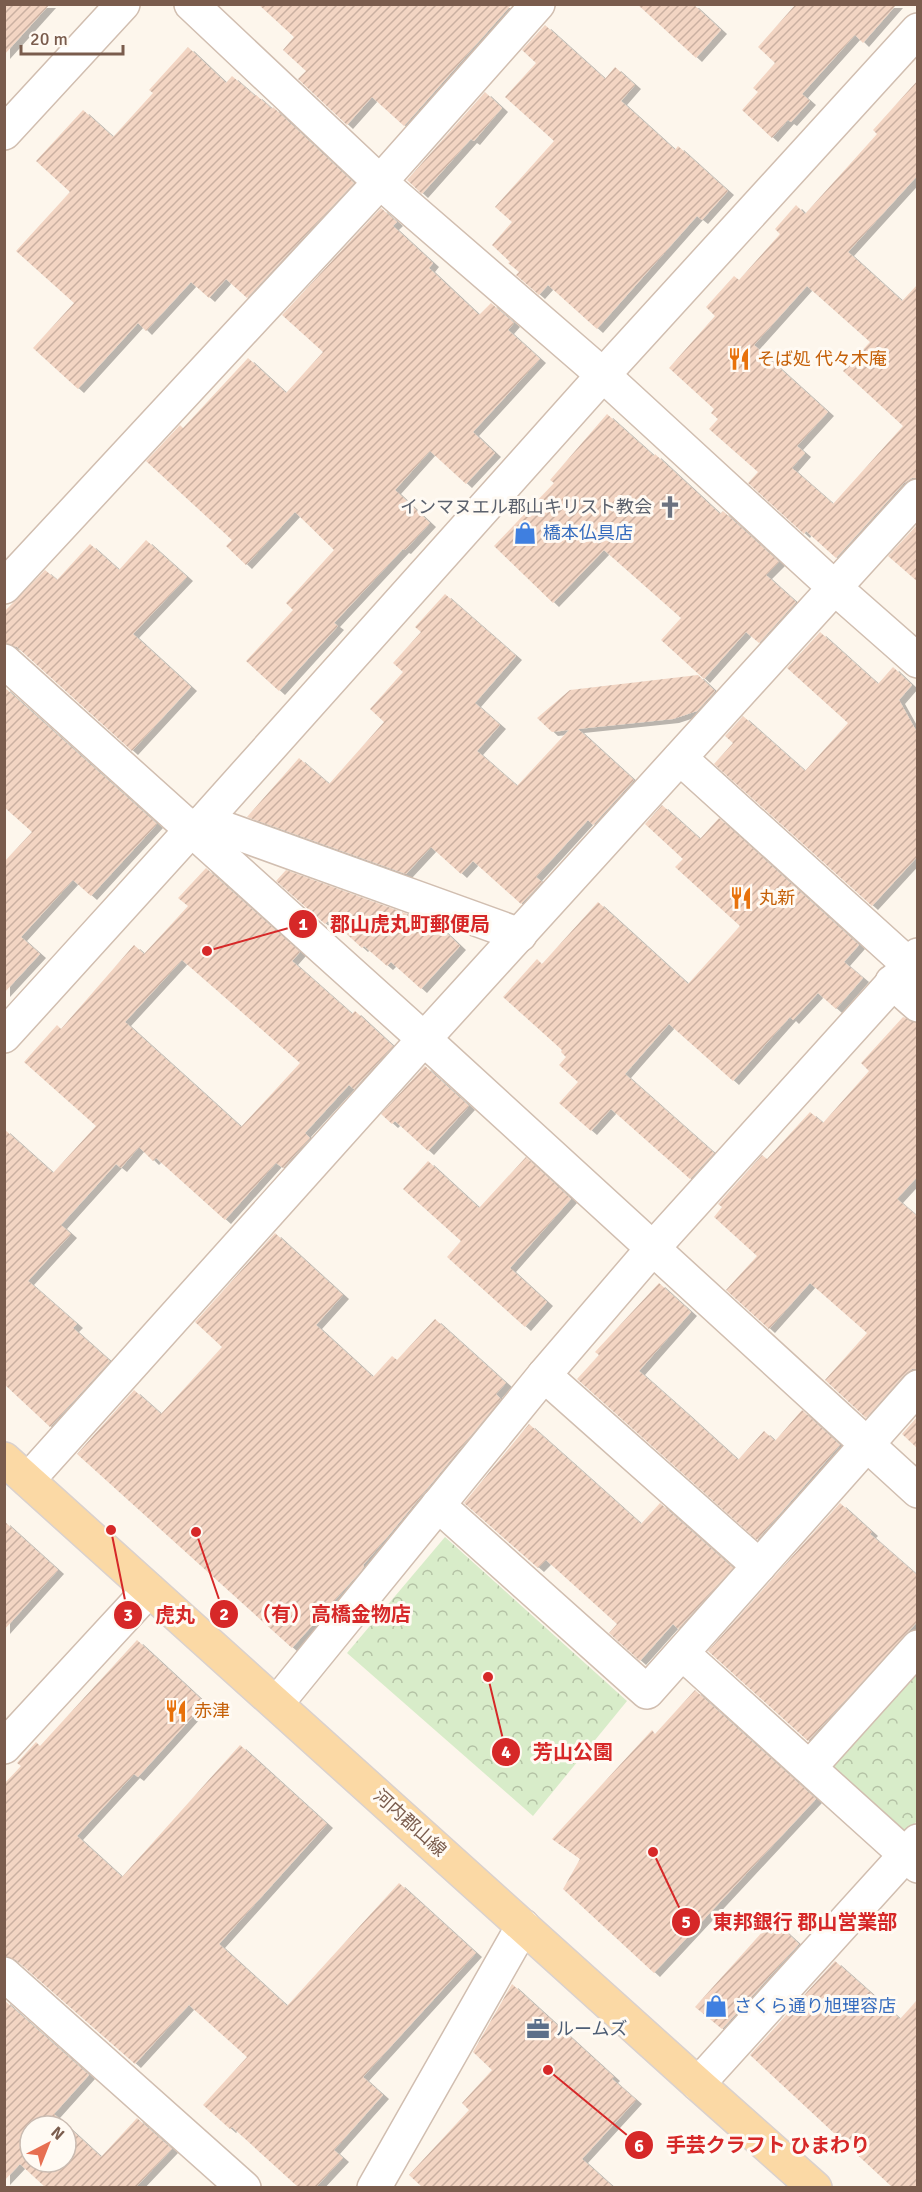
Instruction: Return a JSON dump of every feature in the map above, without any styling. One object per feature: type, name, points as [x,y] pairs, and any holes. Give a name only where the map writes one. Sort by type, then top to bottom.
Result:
[{"type":"main road","name":"河内郡山線","points":[[16,1469],[815,2187]]},
{"type":"street","points":[[4,134],[123,4]]},
{"type":"street","points":[[191,4],[380,182],[603,375],[918,661]]},
{"type":"street","points":[[4,587],[380,182],[538,4]]},
{"type":"street","points":[[4,1036],[918,30]]},
{"type":"street","points":[[16,1469],[424,1040],[918,496]]},
{"type":"street","points":[[4,661],[198,825],[424,1040],[918,1491]]},
{"type":"street","points":[[680,758],[906,967],[918,1005]]},
{"type":"street","points":[[198,825],[520,935]]},
{"type":"street","points":[[277,1703],[544,1375],[653,1248],[906,967]]},
{"type":"street","points":[[544,1375],[759,1566]]},
{"type":"street","points":[[438,1505],[647,1692],[918,1387]]},
{"type":"street","points":[[4,1747],[149,1590]]},
{"type":"street","points":[[810,1767],[918,1647]]},
{"type":"street","points":[[682,1653],[810,1767],[914,1854],[698,2084]]},
{"type":"street","points":[[374,2187],[523,1926]]},
{"type":"street","points":[[4,1974],[244,2187]]},
{"type":"green space","points":[[445,1537],[627,1701],[533,1816],[347,1653]]},
{"type":"green space","points":[[917,1668],[917,1821],[904,1836],[833,1773],[832,1760]]},
{"type":"building","points":[[4,4],[50,4],[4,55]]},
{"type":"building","points":[[258,4],[512,4],[404,126],[372,97],[347,125],[298,79],[306,71],[283,50],[294,37]]},
{"type":"building","points":[[637,4],[693,4],[721,30],[696,58]]},
{"type":"building","points":[[796,4],[897,4],[863,43],[855,35],[802,94],[810,101],[772,138],[742,110],[758,92],[753,88],[775,63],[758,47]]},
{"type":"building","points":[[545,25],[605,79],[615,67],[635,85],[621,101],[675,150],[678,146],[728,191],[702,220],[697,216],[597,329],[548,285],[539,295],[516,275],[519,272],[492,245],[512,222],[495,207],[554,141],[505,97],[536,63],[522,50]]},
{"type":"building","points":[[188,47],[226,83],[232,76],[272,109],[273,107],[354,183],[247,298],[226,279],[209,298],[191,282],[146,331],[138,323],[78,389],[33,348],[74,303],[16,251],[70,192],[36,161],[83,110],[113,137],[153,93],[149,90]]},
{"type":"building","points":[[918,80],[918,175],[848,252],[902,301],[918,284],[918,478],[912,478],[904,483],[836,558],[806,531],[804,534],[748,483],[758,472],[709,429],[718,419],[711,413],[714,409],[669,368],[715,316],[706,307],[734,276],[739,280],[780,234],[775,229],[796,205],[805,214],[877,134],[873,130]],"holes":[[[807,286],[870,342],[843,371],[903,426],[833,504],[792,468],[805,453],[797,446],[828,412],[754,345]]]},
{"type":"building","points":[[485,92],[502,108],[474,141],[471,139],[422,194],[407,180]]},
{"type":"building","points":[[381,208],[397,222],[393,226],[433,263],[429,268],[479,315],[491,303],[514,323],[508,330],[540,359],[473,432],[495,453],[466,484],[430,451],[395,490],[430,523],[334,623],[338,626],[279,691],[246,661],[293,610],[286,603],[334,550],[295,512],[246,565],[226,546],[232,540],[146,461],[180,425],[183,428],[248,358],[286,393],[323,352],[282,315]]},
{"type":"building","points":[[607,414],[654,456],[655,454],[720,514],[723,511],[779,562],[766,575],[796,602],[759,643],[746,632],[704,679],[661,640],[681,618],[604,550],[553,603],[494,546],[554,483],[550,480]]},
{"type":"building","points":[[918,524],[918,582],[888,556]]},
{"type":"building","points":[[146,540],[187,577],[133,634],[191,687],[132,751],[17,647],[4,643],[4,612],[45,570],[57,580],[90,544],[119,570]]},
{"type":"building","points":[[445,594],[516,656],[475,703],[500,725],[477,751],[517,786],[569,730],[552,732],[537,718],[570,690],[698,675],[715,691],[697,711],[673,719],[578,729],[634,780],[593,825],[588,820],[536,877],[542,882],[521,904],[473,861],[461,874],[431,847],[406,874],[247,817],[299,758],[329,784],[384,722],[370,709],[403,672],[393,663],[421,632],[415,627]]},
{"type":"building","points":[[820,632],[878,684],[893,667],[912,685],[899,700],[918,734],[918,856],[872,906],[714,764],[733,743],[725,736],[743,716],[805,771],[848,723],[787,668]]},
{"type":"building","points":[[4,687],[157,824],[91,896],[73,880],[21,937],[40,954],[4,993],[4,862],[32,832],[4,807]]},
{"type":"building","points":[[662,805],[700,839],[719,818],[859,945],[844,962],[863,978],[836,1009],[818,993],[793,1020],[790,1017],[733,1081],[669,1024],[625,1074],[714,1153],[690,1179],[611,1109],[591,1131],[559,1103],[578,1082],[559,1065],[566,1057],[561,1052],[562,1050],[503,997],[537,959],[542,964],[598,902],[688,984],[740,926],[675,867],[683,859],[645,824]]},
{"type":"building","points":[[206,868],[300,952],[292,961],[352,1014],[355,1011],[393,1046],[354,1089],[349,1085],[305,1133],[310,1138],[283,1168],[276,1163],[225,1220],[156,1158],[153,1161],[139,1147],[121,1168],[116,1164],[61,1225],[71,1234],[28,1281],[77,1324],[73,1328],[110,1361],[50,1427],[4,1384],[4,1129],[53,1173],[96,1126],[24,1062],[57,1025],[61,1029],[134,945],[144,954],[188,906],[178,898]],"holes":[[[182,960],[300,1063],[241,1127],[125,1022]]]},
{"type":"building","points":[[286,870],[438,925],[460,946],[421,989],[391,962],[387,966],[364,946],[362,948],[330,919],[325,924],[276,881]]},
{"type":"building","points":[[903,1017],[918,1023],[918,1176],[897,1199],[918,1217],[918,1369],[912,1369],[904,1375],[866,1418],[825,1380],[867,1333],[810,1283],[769,1329],[726,1290],[757,1256],[714,1217],[722,1207],[718,1204],[762,1155],[767,1159],[810,1112],[823,1123],[869,1071],[861,1063]]},
{"type":"building","points":[[425,1066],[469,1106],[428,1151],[395,1121],[392,1124],[381,1114]]},
{"type":"building","points":[[526,1157],[571,1199],[510,1268],[547,1302],[525,1327],[447,1257],[461,1241],[403,1189],[428,1161],[479,1208]]},
{"type":"building","points":[[275,1233],[343,1295],[316,1325],[373,1377],[392,1356],[397,1360],[435,1319],[506,1383],[496,1394],[501,1399],[363,1565],[361,1571],[292,1648],[77,1454],[134,1390],[161,1414],[222,1347],[195,1322]]},
{"type":"building","points":[[659,1283],[691,1312],[639,1371],[738,1460],[764,1431],[775,1441],[802,1410],[840,1445],[757,1540],[577,1379],[599,1355],[595,1352]]},
{"type":"building","points":[[918,1416],[918,1449],[902,1434]]},
{"type":"building","points":[[529,1424],[641,1524],[660,1503],[733,1568],[678,1629],[673,1624],[640,1661],[609,1633],[617,1624],[546,1560],[538,1568],[464,1503]]},
{"type":"building","points":[[840,1503],[872,1532],[870,1534],[918,1576],[918,1621],[808,1741],[708,1651]]},
{"type":"building","points":[[4,1521],[58,1570],[4,1630]]},
{"type":"building","points":[[137,1640],[205,1703],[138,1777],[134,1774],[77,1836],[122,1877],[240,1745],[327,1824],[219,1944],[287,2006],[399,1883],[476,1953],[363,2077],[383,2095],[334,2150],[343,2158],[316,2187],[298,2187],[232,2127],[230,2129],[203,2105],[247,2057],[189,2005],[135,2064],[16,1960],[4,1956],[4,1784],[21,1766],[17,1763],[36,1742],[40,1746]]},
{"type":"building","points":[[695,1690],[816,1799],[654,1973],[563,1889],[580,1859],[552,1839],[652,1730],[655,1734]]},
{"type":"building","points":[[773,1920],[799,1944],[722,2029],[695,2007]]},
{"type":"building","points":[[835,1961],[900,2019],[918,1999],[918,2187],[892,2187],[750,2055]]},
{"type":"building","points":[[512,1984],[636,2100],[582,2159],[613,2187],[422,2187],[409,2175],[469,2110],[462,2103],[492,2070],[473,2052]]},
{"type":"building","points":[[4,2000],[89,2075],[54,2114],[18,2114],[18,2166],[4,2181]]},
{"type":"building","points":[[137,2118],[172,2149],[136,2187],[45,2187],[31,2174],[78,2174],[78,2136],[101,2157]]},
{"type":"place","name":"そば処 代々木庵","points":[[739,359]]},
{"type":"place","name":"インマヌエル郡山キリスト教会","points":[[670,507]]},
{"type":"place","name":"橋本仏具店","points":[[525,533]]},
{"type":"place","name":"丸新","points":[[741,898]]},
{"type":"place","name":"郡山虎丸町郵便局","points":[[207,951]]},
{"type":"place","name":"虎丸","points":[[111,1530]]},
{"type":"place","name":"（有）高橋金物店","points":[[196,1532]]},
{"type":"place","name":"芳山公園","points":[[488,1677]]},
{"type":"place","name":"赤津","points":[[176,1711]]},
{"type":"place","name":"東邦銀行 郡山営業部","points":[[653,1852]]},
{"type":"place","name":"さくら通り旭理容店","points":[[716,2006]]},
{"type":"place","name":"ルームズ","points":[[538,2029]]},
{"type":"place","name":"手芸クラフト ひまわり","points":[[548,2070]]}]
